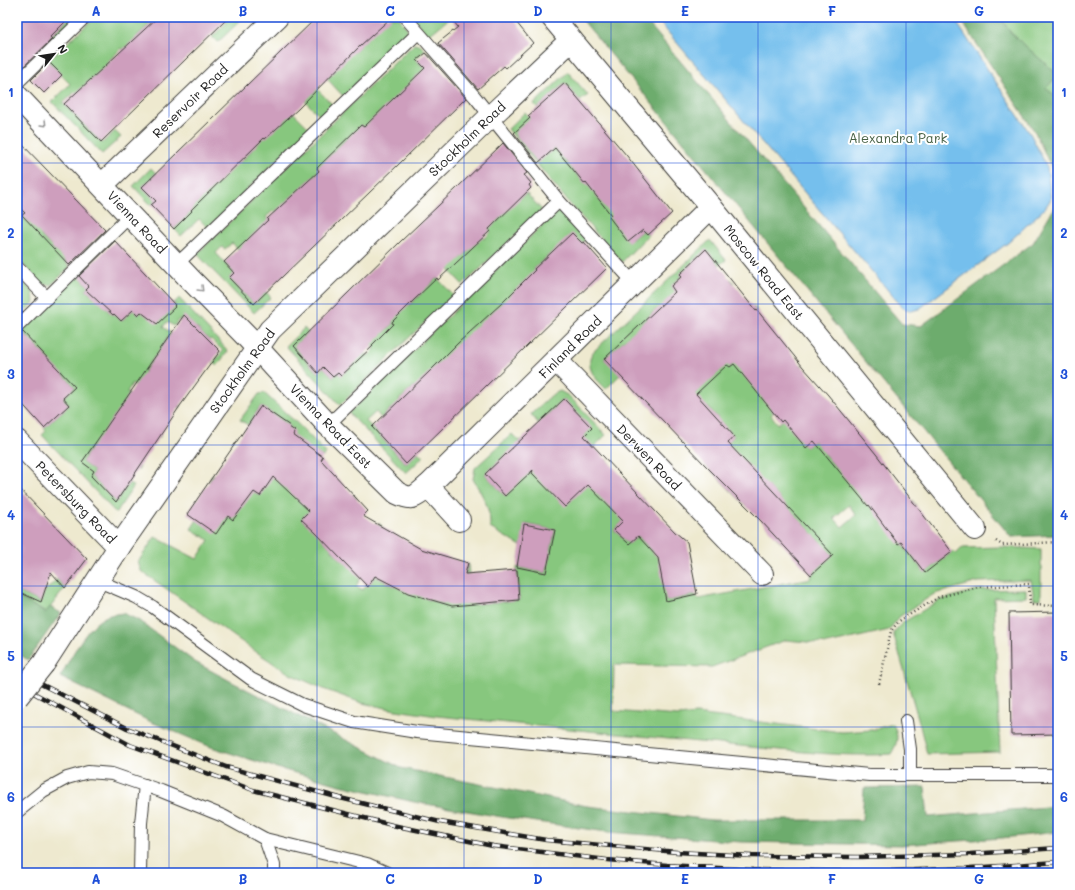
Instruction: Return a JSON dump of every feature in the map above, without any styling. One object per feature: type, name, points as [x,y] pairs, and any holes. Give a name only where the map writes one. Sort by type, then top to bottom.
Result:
[{"type":"street","name":"Moscow Road East","points":[[552,17],[711,207],[975,529]]},
{"type":"street","name":"Reservoir Road","points":[[102,185],[273,18]]},
{"type":"street","name":"Stockholm Road","points":[[17,697],[44,663],[119,547],[270,330],[571,40]]},
{"type":"street","name":"Vienna Road","points":[[17,96],[257,348]]},
{"type":"street","name":"Finland Road","points":[[410,498],[417,496],[428,486],[711,207]]},
{"type":"street","name":"Vienna Road East","points":[[257,348],[328,425],[397,493],[410,498]]},
{"type":"street","name":"Derwen Road","points":[[556,360],[737,558],[762,574]]},
{"type":"street","name":"Petersburg Road","points":[[17,441],[119,547]]},
{"type":"street","points":[[428,486],[459,520]]},
{"type":"lane","points":[[17,83],[85,17]]},
{"type":"lane","points":[[404,17],[475,97],[558,201],[634,283]]},
{"type":"lane","points":[[177,264],[418,33]]},
{"type":"lane","points":[[328,425],[558,201]]},
{"type":"lane","points":[[17,327],[131,215]]},
{"type":"lane","points":[[17,267],[47,298]]},
{"type":"lane","points":[[98,579],[153,607],[251,679],[303,705],[354,722],[416,732],[869,775],[1058,775]]},
{"type":"lane","points":[[906,721],[910,749],[910,775]]},
{"type":"lane","points":[[17,812],[43,791],[67,778],[88,772],[112,774],[223,816],[265,839],[367,869],[387,873]]},
{"type":"lane","points":[[140,873],[140,823],[144,785]]},
{"type":"lane","points":[[265,839],[274,865],[274,873]]},
{"type":"path","points":[[975,529],[1002,544],[1058,542]]},
{"type":"path","points":[[880,684],[891,631],[899,621],[939,597],[978,587],[1029,584],[1030,605],[1058,606]]},
{"type":"green space","points":[[67,17],[77,17],[53,40],[50,37],[68,19]]},
{"type":"green space","points":[[95,17],[160,17],[150,29],[148,26],[137,36],[140,39],[125,52],[122,48],[108,61],[119,74],[98,78],[95,75],[91,78],[94,82],[87,104],[75,92],[63,103],[102,143],[115,131],[121,137],[102,154],[52,102],[70,84],[48,61]]},
{"type":"green space","points":[[223,17],[237,17],[240,21],[218,42],[212,37],[227,22]]},
{"type":"green space","points":[[388,17],[398,17],[407,28],[406,36],[343,96],[317,68],[354,52]]},
{"type":"green space","points":[[413,17],[451,17],[428,36]]},
{"type":"green space","points":[[580,17],[643,17],[902,324],[921,326],[1033,243],[1058,201],[1058,535],[1011,537]]},
{"type":"green space","points":[[959,17],[1000,17],[1011,33],[1058,75],[1046,88],[1058,99],[1058,201],[1052,169],[1035,132]]},
{"type":"green space","points":[[1000,17],[1058,17],[1058,75],[1011,33]]},
{"type":"green space","points":[[414,44],[420,45],[425,50],[416,59],[434,79],[364,127],[361,125],[359,152],[346,139],[333,152],[345,165],[319,171],[275,213],[273,211],[266,217],[278,230],[248,259],[232,243],[225,249],[222,247],[216,253],[234,273],[229,278],[254,304],[266,292],[271,297],[254,313],[197,254]]},
{"type":"green space","points":[[568,72],[588,95],[580,101],[565,83],[538,108],[534,104]]},
{"type":"green space","points":[[1058,75],[1058,99],[1046,88]]},
{"type":"green space","points":[[317,89],[334,106],[322,118],[294,90]]},
{"type":"green space","points":[[293,112],[310,129],[208,228],[199,219],[181,236],[174,229],[189,214],[178,203],[231,152],[241,162],[252,150],[250,147]]},
{"type":"green space","points":[[525,112],[585,184],[597,175],[632,239],[643,230],[648,235],[622,262],[570,204],[508,129]]},
{"type":"green space","points":[[151,168],[156,173],[142,187],[156,201],[151,205],[133,186]]},
{"type":"green space","points":[[509,188],[519,199],[526,193],[542,210],[463,285],[437,257],[460,259],[467,253],[480,235],[484,239],[491,232],[478,217],[497,221],[510,208],[500,197]]},
{"type":"green space","points":[[17,198],[25,213],[22,215],[31,224],[51,226],[41,236],[55,251],[73,250],[64,260],[70,267],[51,285],[41,284],[17,258]]},
{"type":"green space","points":[[556,212],[562,213],[586,239],[582,243],[549,255],[534,269],[544,280],[504,301],[492,313],[424,396],[414,386],[399,400],[410,411],[401,419],[391,408],[381,418],[376,412],[366,421],[406,464],[418,452],[423,457],[406,473],[349,413]]},
{"type":"green space","points":[[710,240],[726,260],[719,265],[706,250],[680,274],[682,276],[671,286],[688,307],[704,302],[731,279],[734,283],[707,304],[728,329],[754,307],[757,310],[731,332],[723,359],[730,367],[747,354],[762,396],[801,364],[803,367],[777,389],[775,411],[771,415],[778,424],[794,410],[806,448],[819,437],[855,429],[824,454],[836,468],[846,460],[891,517],[912,500],[916,505],[894,521],[907,537],[902,544],[910,554],[916,549],[919,554],[914,559],[925,573],[953,551],[956,554],[962,548],[1001,547],[1041,549],[1041,599],[1034,599],[1031,580],[978,582],[934,594],[899,617],[889,630],[828,644],[786,640],[712,667],[614,665],[613,711],[679,716],[696,714],[842,732],[872,730],[893,724],[897,739],[891,754],[849,755],[780,750],[437,716],[362,703],[326,690],[290,674],[141,571],[138,562],[155,537],[197,559],[209,540],[191,529],[197,520],[228,516],[233,519],[239,512],[237,501],[209,481],[213,474],[242,495],[247,487],[260,496],[290,426],[261,406],[248,425],[240,420],[259,394],[264,393],[299,425],[326,453],[323,457],[311,449],[309,511],[301,519],[306,524],[327,517],[352,494],[357,498],[330,523],[324,541],[341,560],[379,523],[384,528],[365,557],[371,561],[356,586],[363,590],[375,576],[396,587],[399,578],[429,588],[426,599],[443,604],[446,591],[459,596],[468,563],[471,600],[477,604],[519,600],[517,567],[546,573],[555,530],[525,524],[521,546],[490,528],[489,514],[483,496],[473,479],[475,468],[512,434],[519,441],[522,439],[542,461],[591,428],[564,399],[538,423],[531,414],[553,394],[560,391],[569,396],[606,435],[577,463],[588,475],[606,459],[610,464],[620,518],[642,497],[645,500],[614,530],[629,544],[638,536],[654,554],[676,533],[666,601],[696,595],[698,599],[812,578],[811,575],[832,555],[803,523],[781,543],[776,537],[797,517],[768,486],[746,506],[705,465],[734,436],[719,420],[710,426],[718,418],[709,408],[687,403],[698,392],[688,381],[639,395],[635,391],[631,334],[604,359],[620,375],[606,389],[595,377],[591,369],[590,359],[592,353]],"holes":[[[655,310],[660,315],[658,341],[642,323]],[[516,446],[505,496],[485,474]],[[849,505],[856,515],[842,527],[834,518]]]},
{"type":"green space","points":[[90,264],[95,270],[83,281],[89,287],[86,290],[93,297],[107,283],[112,288],[137,264],[140,267],[116,290],[106,308],[112,315],[114,314],[121,321],[133,310],[138,315],[163,291],[165,293],[143,313],[175,305],[174,303],[179,298],[228,351],[217,366],[213,363],[223,351],[196,327],[193,330],[179,319],[174,326],[167,322],[163,327],[171,333],[164,343],[178,352],[168,365],[155,356],[144,372],[157,381],[154,386],[181,405],[179,409],[151,390],[147,395],[132,384],[127,392],[130,394],[133,417],[161,436],[158,439],[130,420],[112,447],[140,466],[138,470],[109,450],[105,455],[92,446],[82,462],[94,471],[91,476],[116,502],[129,483],[134,486],[116,513],[42,435],[46,431],[44,428],[69,405],[63,398],[75,387],[63,374],[22,403],[19,400],[43,377],[38,372],[50,361],[37,346],[25,358],[29,338],[21,330]]},
{"type":"green space","points":[[419,275],[429,286],[437,278],[453,295],[340,405],[286,346],[304,328],[308,332],[294,347],[318,373],[323,367],[333,377],[338,373],[341,376],[351,366],[353,340],[368,356],[375,349],[370,343],[393,324],[392,322],[396,296],[407,307],[421,294]]},
{"type":"green space","points":[[17,276],[33,292],[34,303],[17,318]]},
{"type":"green space","points":[[57,579],[65,588],[46,613],[17,596],[17,591],[40,602],[44,592]]},
{"type":"green space","points":[[1026,589],[1026,597],[994,598],[1000,752],[927,754],[893,633],[902,623],[940,600],[977,590]]},
{"type":"green space","points":[[17,596],[45,613],[50,607],[61,613],[28,660],[17,653]]},
{"type":"green space","points":[[123,613],[138,620],[195,662],[401,768],[587,806],[713,820],[862,820],[864,788],[925,787],[928,817],[1058,806],[1058,832],[1002,838],[901,845],[741,842],[607,832],[502,817],[414,802],[340,785],[277,768],[211,747],[149,721],[60,677],[74,652],[92,627],[99,620],[107,616]]},
{"type":"water","name":"Alexandra Park","points":[[655,17],[953,17],[1031,135],[1047,167],[1051,199],[1045,208],[1009,242],[919,309],[911,311],[903,308]]},
{"type":"building","points":[[17,17],[70,17],[50,37],[52,39],[17,73]]},
{"type":"building","points":[[158,17],[229,17],[101,142],[64,104]]},
{"type":"building","points":[[317,17],[392,17],[361,45],[298,109],[265,139],[264,138],[191,210],[192,211],[174,229],[151,205],[156,201],[142,187]]},
{"type":"building","points":[[450,17],[512,17],[533,43],[506,68],[504,66],[478,89],[438,43],[458,27]]},
{"type":"building","points":[[426,53],[466,98],[254,304],[229,278],[234,273],[224,262],[268,220],[267,219],[319,171],[317,168],[361,125],[364,127],[425,68],[417,60]]},
{"type":"building","points":[[49,62],[62,75],[44,93],[31,80]]},
{"type":"building","points":[[565,83],[627,156],[672,213],[648,235],[643,230],[628,242],[609,217],[611,215],[586,183],[585,184],[555,148],[538,163],[514,133],[530,118],[528,116]]},
{"type":"building","points":[[17,139],[105,230],[69,265],[22,215],[25,213],[17,205]]},
{"type":"building","points":[[503,143],[527,173],[524,175],[531,183],[529,185],[531,188],[489,229],[490,231],[438,280],[437,278],[414,300],[392,322],[393,324],[372,345],[373,346],[341,376],[338,373],[333,377],[323,367],[318,373],[294,346]]},
{"type":"building","points":[[572,233],[582,243],[584,242],[607,268],[406,464],[372,427],[458,343],[502,303],[535,270],[534,269]]},
{"type":"building","points":[[115,241],[175,305],[175,307],[157,324],[141,312],[138,315],[133,310],[121,321],[86,290],[89,287],[79,276]]},
{"type":"building","points":[[706,249],[876,454],[952,552],[925,573],[901,542],[898,544],[869,505],[868,506],[814,441],[806,448],[783,420],[781,422],[734,364],[730,367],[727,365],[696,394],[734,436],[728,443],[833,555],[811,575],[761,521],[705,465],[604,359],[675,292],[671,286],[682,276],[680,274]]},
{"type":"building","points":[[184,315],[220,351],[180,406],[116,502],[91,476],[94,471],[82,462]]},
{"type":"building","points":[[23,332],[75,387],[63,398],[69,405],[44,428],[17,398],[17,334]]},
{"type":"building","points":[[564,399],[592,428],[584,436],[675,532],[687,542],[697,594],[666,601],[658,558],[638,536],[629,544],[614,530],[623,521],[588,485],[565,507],[532,473],[533,470],[505,496],[485,474]]},
{"type":"building","points":[[261,406],[290,426],[289,427],[295,431],[293,435],[323,457],[321,460],[368,511],[363,516],[421,549],[468,563],[465,574],[517,570],[519,600],[452,606],[408,593],[375,576],[368,587],[301,519],[309,511],[273,477],[260,496],[254,492],[233,520],[228,516],[216,534],[187,514]]},
{"type":"building","points":[[17,486],[87,559],[65,588],[51,572],[41,602],[17,591]]},
{"type":"building","points":[[524,524],[555,530],[546,573],[517,567]]},
{"type":"building","points":[[1058,612],[1058,734],[1011,735],[1009,613]]},
{"type":"railway","points":[[17,670],[31,679],[127,728],[226,767],[340,798],[440,822],[546,840],[677,852],[752,856],[858,857],[970,854],[1058,848]]},
{"type":"railway","points":[[17,684],[130,745],[253,790],[392,825],[493,846],[607,860],[753,870],[867,872],[970,868],[1058,862]]}]
